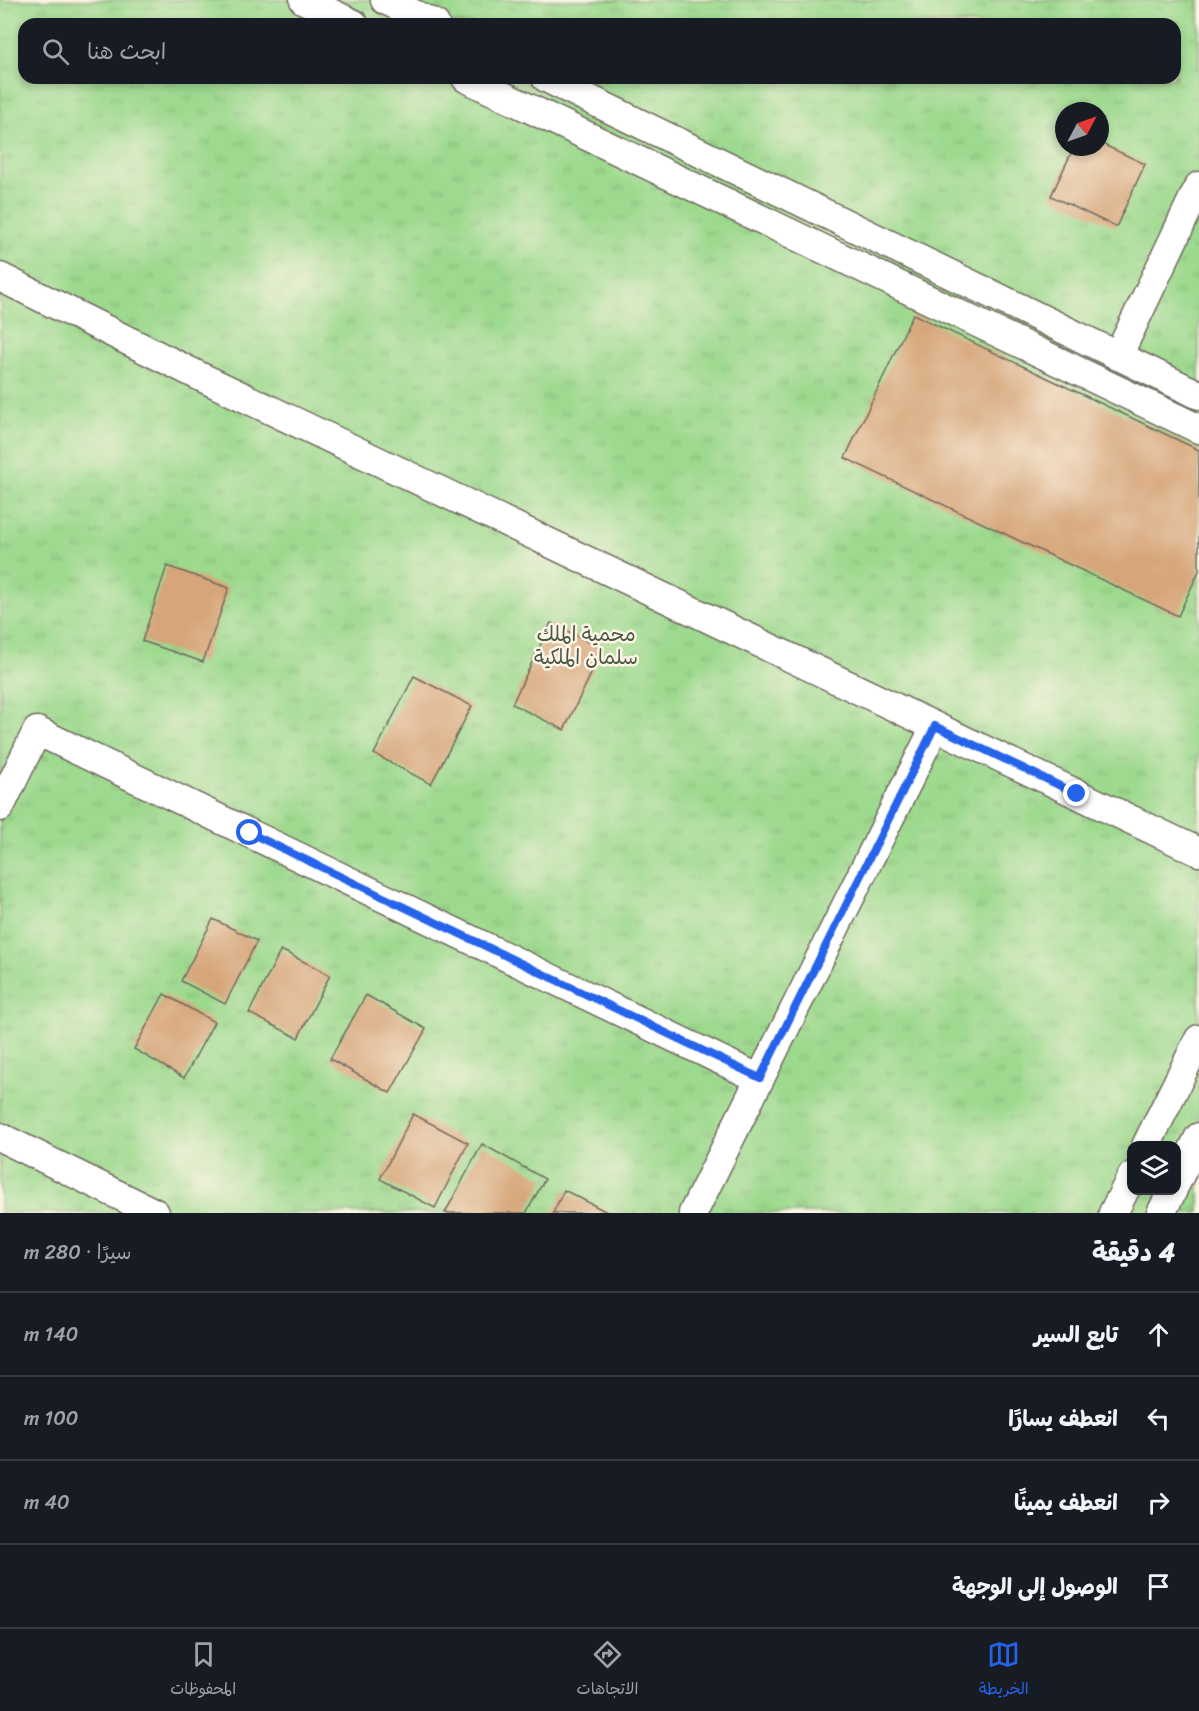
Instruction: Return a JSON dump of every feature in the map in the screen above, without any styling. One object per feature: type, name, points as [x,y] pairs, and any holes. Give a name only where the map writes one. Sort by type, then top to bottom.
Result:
[{"type":"street","points":[[304,0],[342,18]]},
{"type":"street","points":[[385,6],[418,18]]},
{"type":"street","points":[[479,84],[1199,429]]},
{"type":"street","points":[[558,84],[1199,395]]},
{"type":"street","points":[[1118,356],[1199,186]]},
{"type":"street","points":[[0,277],[197,375],[1199,852]]},
{"type":"street","points":[[693,1213],[935,726]]},
{"type":"street","points":[[0,807],[38,730],[760,1078]]},
{"type":"street","points":[[1148,1141],[1199,1038]]},
{"type":"street","points":[[0,1137],[155,1213]]},
{"type":"street","points":[[1181,1173],[1199,1137]]},
{"type":"street","points":[[1113,1213],[1127,1184]]},
{"type":"street","points":[[1161,1213],[1171,1195]]},
{"type":"green space","name":"محمية الملك سلمان الملكية","points":[[0,0],[1199,0],[1199,1213],[0,1213]]},
{"type":"building","points":[[1109,147],[1145,164],[1116,227],[1051,196],[1070,156],[1109,156]]},
{"type":"building","points":[[913,314],[1199,450],[1199,571],[1178,616],[845,458]]},
{"type":"building","points":[[167,566],[229,588],[203,662],[142,641]]},
{"type":"building","points":[[551,623],[603,649],[564,730],[512,704]]},
{"type":"building","points":[[414,676],[472,706],[431,784],[374,754]]},
{"type":"building","points":[[213,919],[257,941],[225,1004],[181,981]]},
{"type":"building","points":[[281,950],[330,975],[298,1038],[249,1013]]},
{"type":"building","points":[[164,994],[214,1022],[184,1078],[134,1049]]},
{"type":"building","points":[[366,995],[426,1029],[390,1093],[330,1059]]},
{"type":"building","points":[[413,1114],[468,1143],[435,1208],[380,1179]]},
{"type":"building","points":[[482,1144],[545,1179],[526,1213],[445,1213]]},
{"type":"building","points":[[564,1190],[609,1213],[553,1213]]},
{"type":"route","points":[[250,833],[760,1078],[935,726],[1077,794]]}]
